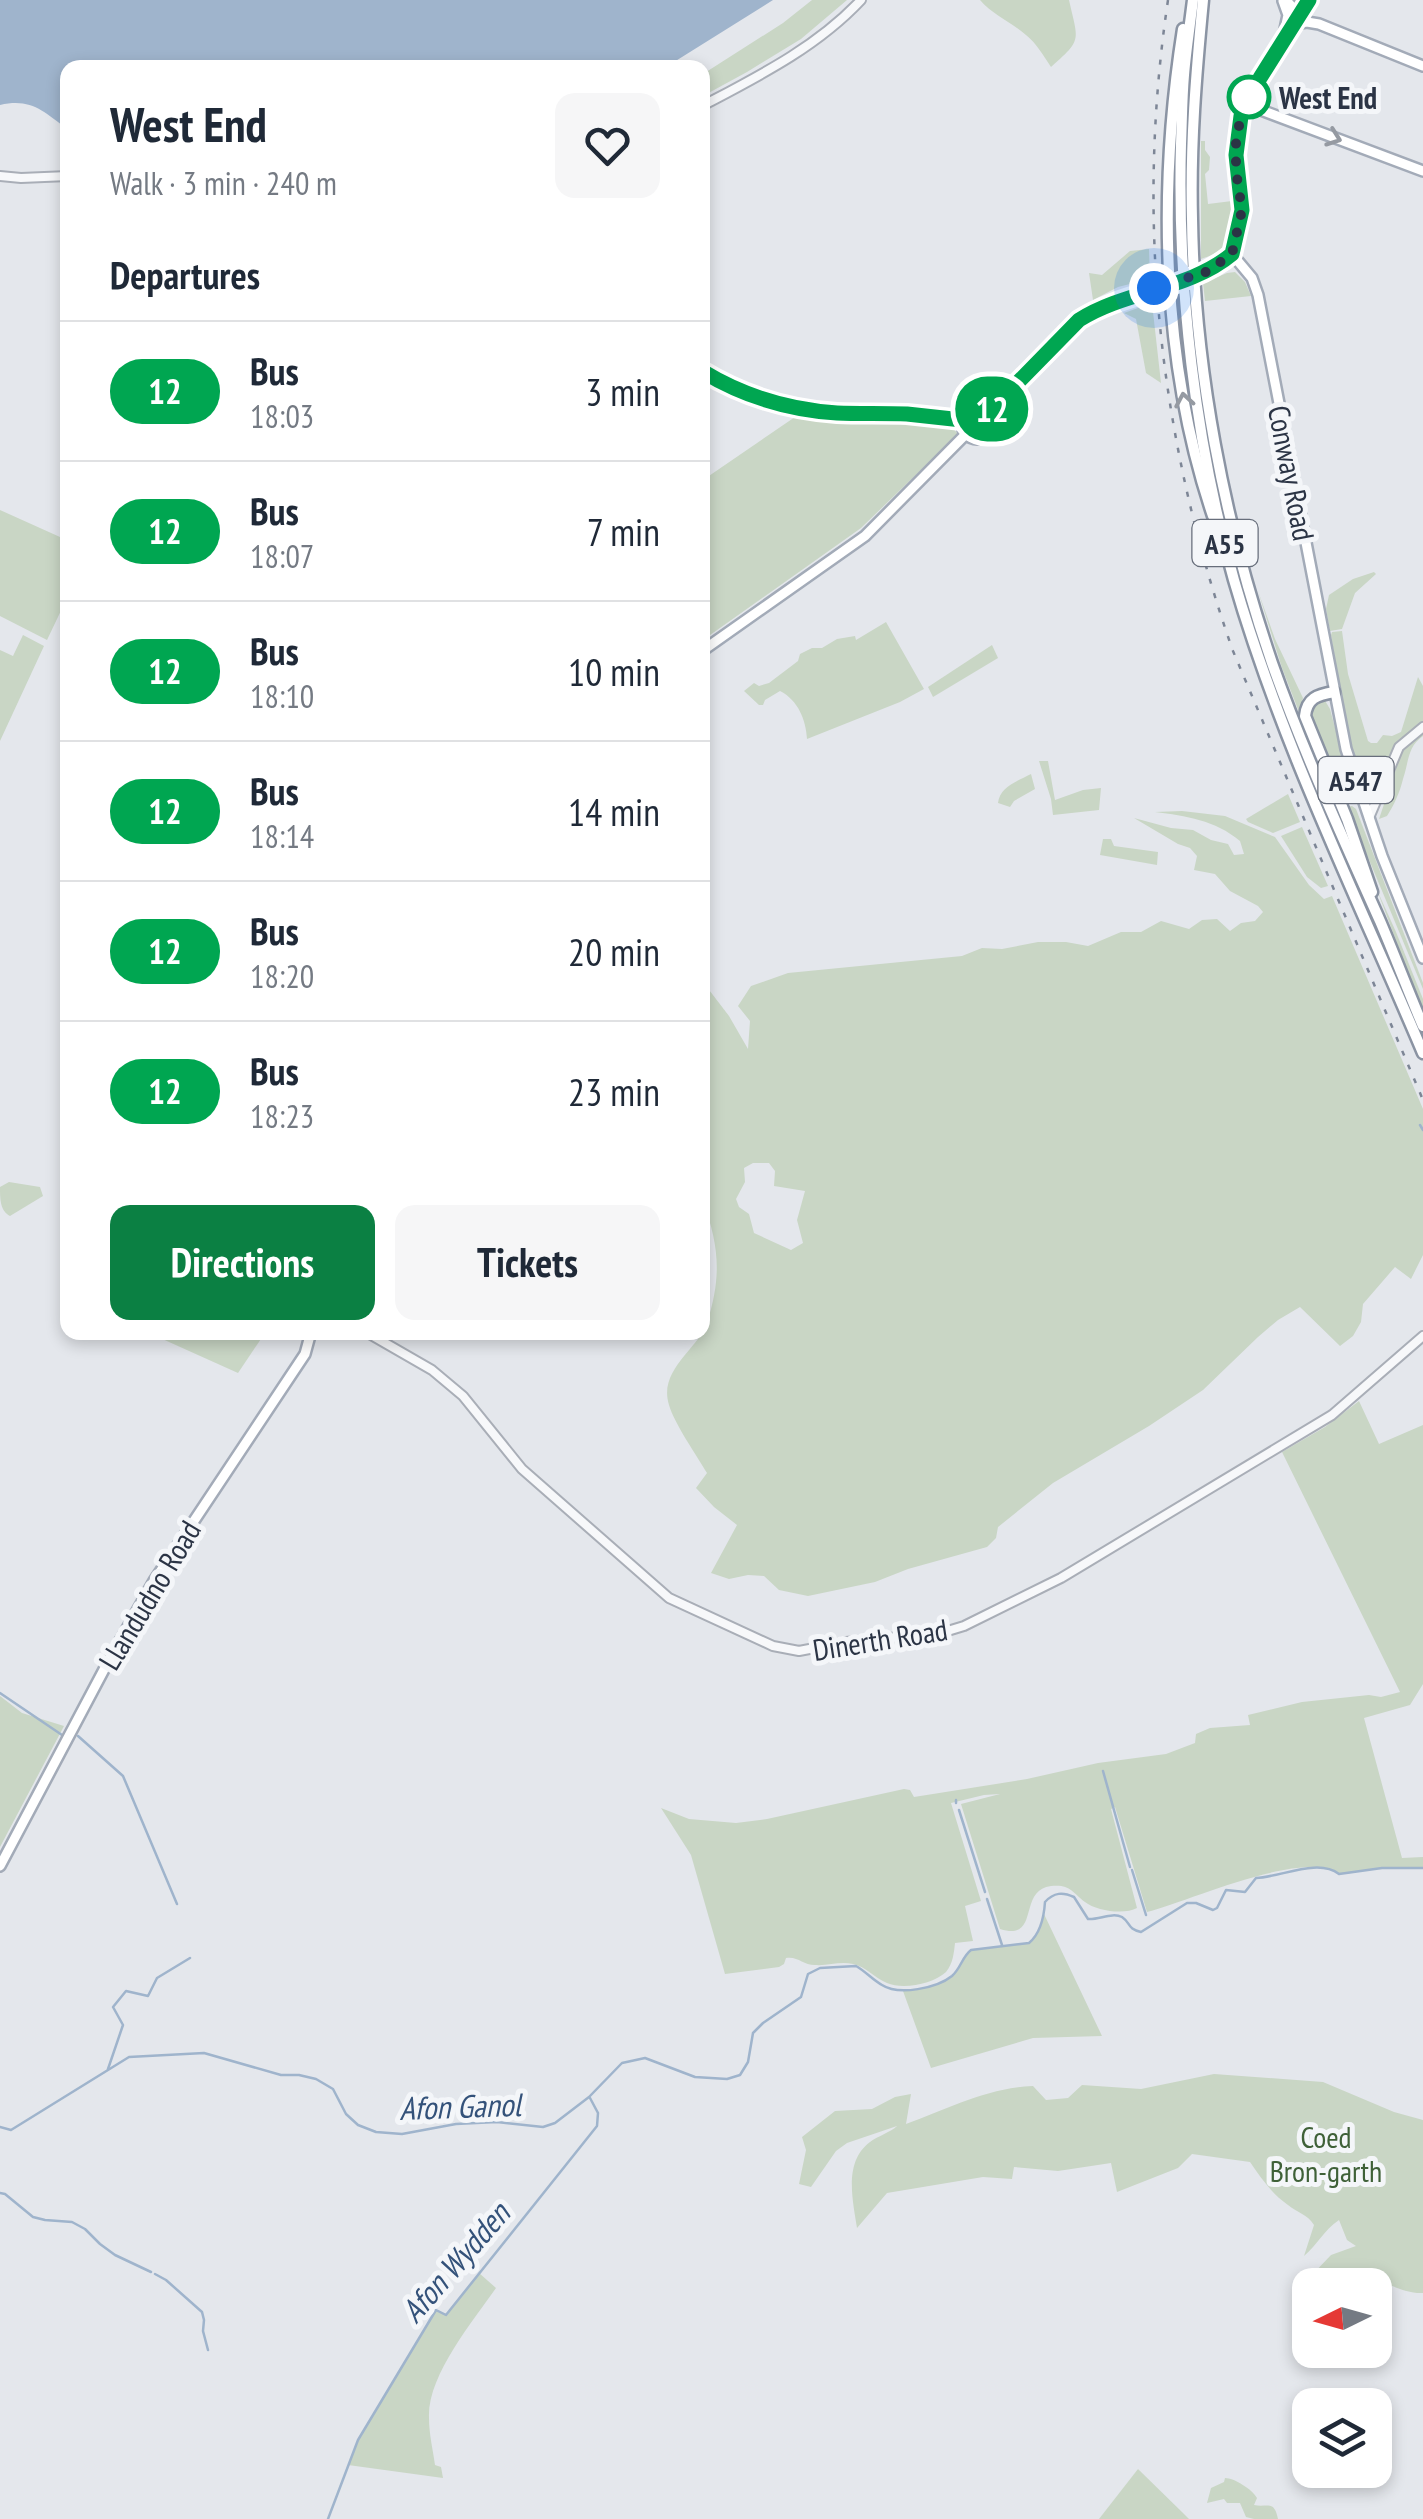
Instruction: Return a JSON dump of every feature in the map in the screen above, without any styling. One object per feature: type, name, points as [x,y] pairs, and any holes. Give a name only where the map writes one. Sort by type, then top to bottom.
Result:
[{"type":"highway","points":[[1190,0],[1176,73],[1163,288],[1173,316],[1182,397],[1202,482],[1234,579]]},
{"type":"highway","name":"A55","points":[[1190,0],[1180,194],[1185,296],[1206,450],[1234,579],[1286,734],[1423,1053]]},
{"type":"highway","name":"A55","points":[[1203,0],[1194,98],[1192,220],[1198,315],[1221,476],[1249,589],[1298,734],[1423,1026]]},
{"type":"highway","points":[[1334,692],[1314,697],[1308,702],[1305,716],[1348,818],[1382,926]]},
{"type":"main road","points":[[1284,0],[1294,9],[1294,24]]},
{"type":"main road","points":[[1283,42],[1288,15],[1284,0]]},
{"type":"main road","points":[[988,413],[1090,312],[1206,272],[1232,254],[1242,210],[1236,141],[1246,104],[1308,2]]},
{"type":"main road","points":[[1308,2],[1318,24]]},
{"type":"main road","points":[[1294,24],[1318,24],[1423,66]]},
{"type":"main road","points":[[1246,104],[1423,171]]},
{"type":"main road","name":"Conway Road","points":[[1232,254],[1252,278],[1258,296],[1346,750],[1423,958]]},
{"type":"main road","points":[[977,408],[988,413],[992,421],[989,433],[977,439],[966,434],[962,425],[966,413],[977,408]]},
{"type":"main road","points":[[710,645],[865,536],[966,434]]},
{"type":"main road","name":"Llandudno Road","points":[[0,1866],[154,1581],[305,1354],[309,1340]]},
{"type":"street","points":[[710,102],[783,63],[861,0]]},
{"type":"street","points":[[0,176],[60,176]]},
{"type":"street","points":[[1369,818],[1398,746],[1423,727]]},
{"type":"street","name":"Dinerth Road","points":[[381,1340],[463,1396],[522,1468],[669,1598],[752,1638],[799,1651],[846,1642],[941,1633],[1022,1599],[1332,1415],[1423,1336]]},
{"type":"green space","points":[[812,0],[847,0],[801,39],[710,92],[710,70]]},
{"type":"green space","points":[[980,0],[1069,0],[1076,32],[1073,44],[1051,67],[1030,38]]},
{"type":"green space","points":[[1201,141],[1205,141],[1210,157],[1205,174],[1208,204],[1232,201],[1233,215],[1226,242],[1217,252],[1201,259]]},
{"type":"green space","points":[[1149,249],[1150,279],[1118,287],[1093,300],[1089,273],[1102,275],[1130,251]]},
{"type":"green space","points":[[1235,272],[1251,296],[1205,301],[1203,283]]},
{"type":"green space","points":[[1152,303],[1161,383],[1146,373],[1136,319],[1124,313]]},
{"type":"green space","points":[[977,413],[985,416],[985,432],[977,435],[969,432],[966,424],[969,416]]},
{"type":"green space","points":[[795,417],[887,419],[951,426],[958,434],[861,528],[710,635],[710,475]]},
{"type":"green space","points":[[0,510],[60,537],[60,613],[47,640],[0,616]]},
{"type":"green space","points":[[1374,572],[1355,593],[1342,629],[1330,631],[1326,609],[1329,595],[1353,579]]},
{"type":"green space","points":[[1258,591],[1303,698],[1299,712],[1282,668]]},
{"type":"green space","points":[[886,622],[924,689],[900,702],[807,739],[800,711],[786,695],[780,691],[759,705],[744,691],[754,683],[769,683],[812,648],[822,648],[837,639],[855,636],[856,640]]},
{"type":"green space","points":[[1342,631],[1348,674],[1368,741],[1377,743],[1383,735],[1401,732],[1418,677],[1423,686],[1423,723],[1396,743],[1370,802],[1355,762],[1341,699],[1331,635]]},
{"type":"green space","points":[[23,635],[44,646],[0,741],[0,650],[13,656]]},
{"type":"green space","points":[[992,645],[998,658],[933,697],[928,687]]},
{"type":"green space","points":[[1324,699],[1353,795],[1345,802],[1309,715],[1314,704]]},
{"type":"green space","points":[[1423,731],[1411,750],[1394,803],[1387,816],[1379,819],[1403,748]]},
{"type":"green space","points":[[1039,761],[1048,761],[1055,800],[1101,788],[1099,810],[1053,815]]},
{"type":"green space","points":[[1031,774],[1035,789],[1010,807],[998,803],[1006,788]]},
{"type":"green space","points":[[1288,794],[1300,822],[1273,833],[1246,819]]},
{"type":"green space","points":[[1347,807],[1356,809],[1423,989]]},
{"type":"green space","points":[[1155,812],[1225,816],[1275,837],[1309,885],[1324,899],[1332,896],[1423,1109],[1423,1255],[1411,1279],[1395,1267],[1363,1304],[1361,1322],[1353,1336],[1340,1346],[1300,1307],[1278,1320],[1203,1390],[1053,1483],[998,1527],[996,1538],[987,1547],[875,1582],[808,1596],[779,1590],[764,1576],[729,1579],[711,1573],[737,1525],[696,1488],[707,1473],[676,1421],[667,1392],[674,1371],[697,1340],[710,1340],[710,1311],[717,1276],[710,1225],[710,991],[748,1049],[750,1021],[738,1006],[751,986],[788,973],[962,956],[982,948],[1002,949],[1038,942],[1088,946],[1121,932],[1141,932],[1161,921],[1189,929],[1202,920],[1217,919],[1230,931],[1241,923],[1255,921],[1263,912],[1258,906],[1230,891],[1215,874],[1194,870],[1197,856],[1190,848],[1134,818],[1193,830],[1228,844],[1234,855],[1244,854],[1240,841],[1230,834],[1189,817]],"holes":[[[753,1163],[769,1163],[775,1171],[774,1186],[805,1191],[797,1220],[803,1243],[791,1250],[754,1233],[749,1214],[736,1199],[745,1182],[744,1168]]]},
{"type":"green space","points":[[1302,827],[1328,886],[1321,888],[1307,877],[1281,836]]},
{"type":"green space","points":[[1103,839],[1111,839],[1114,846],[1158,852],[1157,865],[1100,855]]},
{"type":"green space","points":[[1377,890],[1423,999],[1423,1012]]},
{"type":"green space","points":[[9,1182],[40,1187],[43,1196],[10,1216],[2,1208],[0,1191]]},
{"type":"green space","points":[[165,1340],[260,1340],[238,1373]]},
{"type":"green space","points":[[1359,1401],[1379,1444],[1423,1425],[1423,1684],[1410,1705],[1364,1718],[1402,1858],[1423,1857],[1423,1868],[1339,1874],[1323,1868],[1274,1872],[1147,1912],[1115,1807],[1111,1809],[1137,1908],[1103,1910],[1067,1888],[1051,1886],[1034,1896],[1020,1928],[1000,1929],[961,1804],[1000,1794],[984,1795],[951,1803],[981,1901],[965,1906],[973,1941],[955,1943],[946,1972],[918,1985],[901,1986],[882,1981],[853,1964],[811,1965],[786,1958],[779,1967],[725,1974],[691,1855],[661,1808],[689,1819],[736,1823],[904,1789],[914,1797],[1166,1754],[1195,1743],[1196,1734],[1210,1728],[1250,1725],[1248,1715],[1302,1702],[1381,1697],[1400,1692],[1282,1452]]},
{"type":"green space","points":[[0,1696],[22,1713],[64,1726],[0,1847]]},
{"type":"green space","points":[[1044,1914],[1102,2036],[1033,2038],[931,2068],[903,1991],[947,1979],[971,1950],[1029,1943]]},
{"type":"green space","name":"Coed Bron-garth","points":[[1214,2074],[1323,2082],[1423,2120],[1423,2293],[1392,2285],[1392,2268],[1319,2268],[1331,2255],[1356,2246],[1347,2240],[1339,2220],[1304,2256],[1314,2225],[1277,2196],[1250,2162],[1192,2154],[1178,2168],[1117,2192],[1111,2163],[1058,2171],[1014,2167],[1012,2179],[983,2177],[887,2193],[857,2228],[852,2182],[856,2160],[870,2142],[897,2126],[847,2143],[836,2151],[811,2187],[799,2184],[806,2150],[802,2137],[835,2111],[872,2109],[911,2094],[906,2124],[968,2100],[1017,2087],[1033,2086],[1046,2100],[1068,2098],[1082,2085],[1141,2089]]},
{"type":"green space","points":[[479,2273],[496,2288],[443,2367],[430,2402],[435,2465],[441,2467],[443,2478],[348,2465],[358,2440],[436,2310],[446,2314]]},
{"type":"green space","points":[[1138,2469],[1184,2514],[1189,2519],[1099,2519]]},
{"type":"green space","points":[[1225,2478],[1251,2491],[1257,2498],[1254,2505],[1272,2507],[1278,2519],[1246,2517],[1240,2503],[1227,2503],[1224,2499],[1207,2503],[1211,2488]]},
{"type":"water","points":[[0,0],[773,0],[677,60],[60,60],[60,124],[28,105],[0,105]]},
{"type":"waterway","points":[[1420,1125],[1423,1130]]},
{"type":"waterway","points":[[0,1693],[62,1735]]},
{"type":"waterway","points":[[78,1736],[123,1776],[177,1904]]},
{"type":"waterway","points":[[1103,1771],[1130,1867]]},
{"type":"waterway","points":[[959,1810],[985,1892]]},
{"type":"waterway","name":"Afon Ganol","points":[[0,2127],[11,2130],[129,2057],[204,2053],[281,2075],[316,2079],[333,2089],[346,2114],[358,2125],[376,2132],[402,2134],[456,2124],[497,2122],[543,2127],[555,2123],[589,2097],[622,2063],[645,2058],[695,2077],[727,2079],[740,2075],[748,2062],[753,2033],[801,1997],[808,1974],[820,1968],[856,1966],[889,1988],[908,1990],[937,1984],[952,1976],[971,1950],[1029,1943],[1041,1924],[1045,1902],[1055,1895],[1074,1897],[1088,1919],[1118,1916],[1141,1932],[1187,1903],[1213,1910],[1226,1890],[1245,1892],[1256,1878],[1310,1868],[1339,1874],[1423,1868]]},
{"type":"waterway","points":[[1132,1870],[1146,1915]]},
{"type":"waterway","points":[[987,1899],[1002,1945]]},
{"type":"waterway","points":[[108,2069],[123,2025],[113,2007],[126,1991],[148,1996],[157,1978],[190,1958]]},
{"type":"waterway","name":"Afon Wydden","points":[[328,2519],[358,2440],[436,2310],[446,2315],[597,2126],[598,2113],[590,2098]]},
{"type":"waterway","points":[[0,2193],[33,2217],[72,2222],[115,2255],[151,2272]]},
{"type":"waterway","points":[[155,2274],[202,2312],[208,2350]]},
{"type":"railway","points":[[1168,0],[1158,83],[1155,248],[1160,330],[1187,492],[1233,651],[1423,1100]]},
{"type":"bus line","name":"12","points":[[710,375],[769,401],[834,413],[909,414],[962,420],[973,409],[988,413],[1030,367],[1090,312],[1206,272],[1232,254],[1242,210],[1236,171],[1241,116],[1309,0]]},
{"type":"place","name":"West End","points":[[1249,97]]},
{"type":"route","points":[[1154,288],[1206,272],[1232,254],[1242,210],[1236,141],[1249,97]]}]
